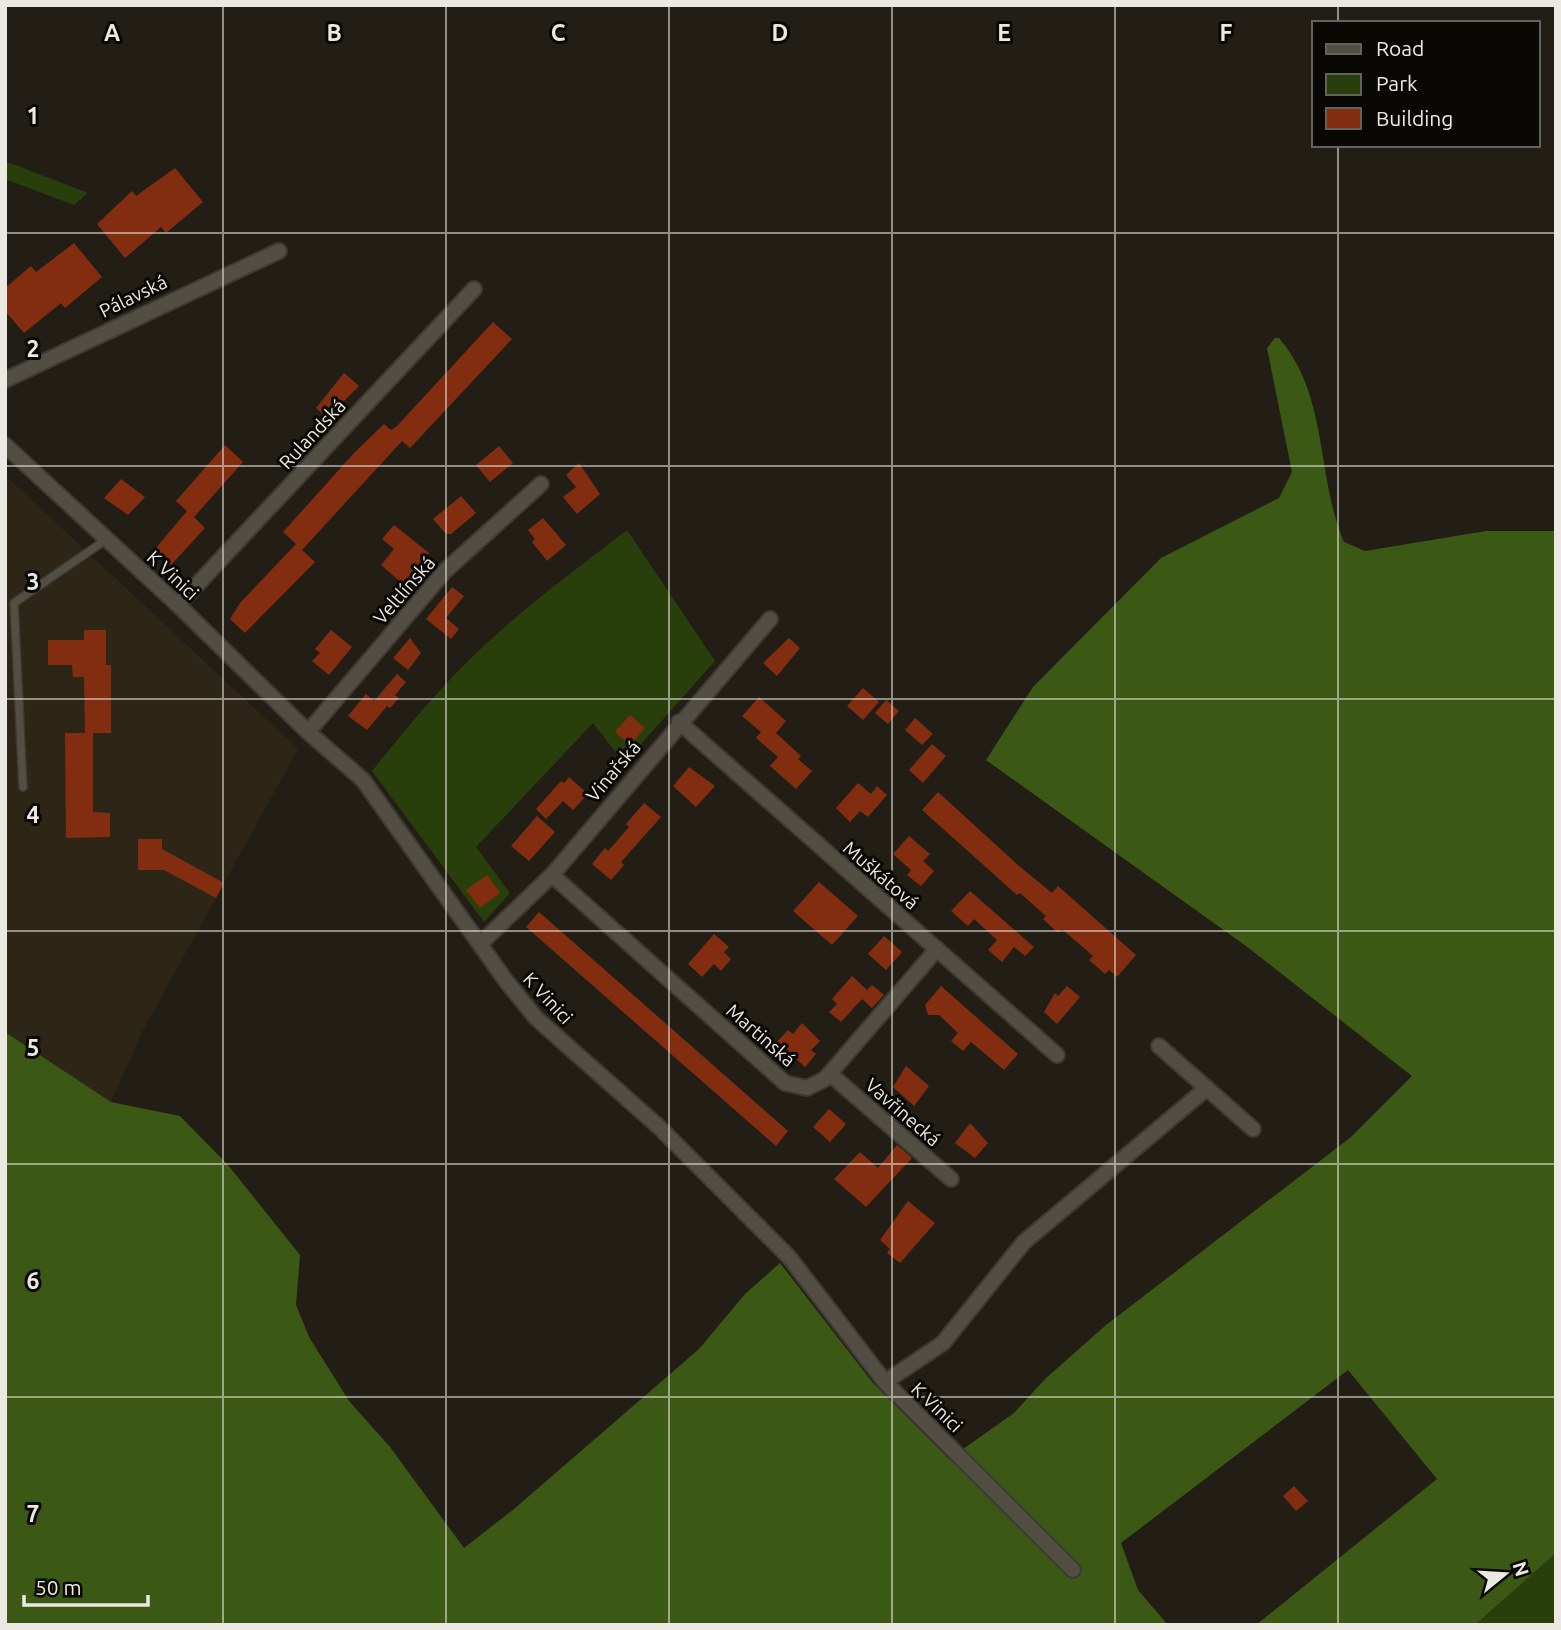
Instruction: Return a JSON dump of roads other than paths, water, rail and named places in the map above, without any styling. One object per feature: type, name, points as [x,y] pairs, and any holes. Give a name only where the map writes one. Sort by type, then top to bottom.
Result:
[{"type":"street","name":"Pálavská","points":[[5,380],[190,290],[279,251]]},
{"type":"street","name":"Rulandská","points":[[178,605],[474,289]]},
{"type":"street","name":"K Vinici","points":[[5,445],[178,605],[308,732],[363,780],[536,1017],[659,1127],[789,1257],[885,1382],[1073,1570]]},
{"type":"street","name":"Veltlínská","points":[[308,732],[445,570],[541,484]]},
{"type":"street","name":"Vinařská","points":[[481,943],[551,875],[679,722],[770,619]]},
{"type":"street","name":"Muškátová","points":[[679,722],[1058,1055]]},
{"type":"street","name":"Martinská","points":[[551,875],[785,1083],[807,1088],[830,1074],[937,950]]},
{"type":"street","points":[[1159,1046],[1253,1129]]},
{"type":"street","name":"Vavřinecká","points":[[830,1074],[951,1179]]},
{"type":"street","points":[[885,1382],[943,1343],[1024,1242],[1207,1088]]},
{"type":"lane","points":[[23,787],[14,603],[107,539]]}]
